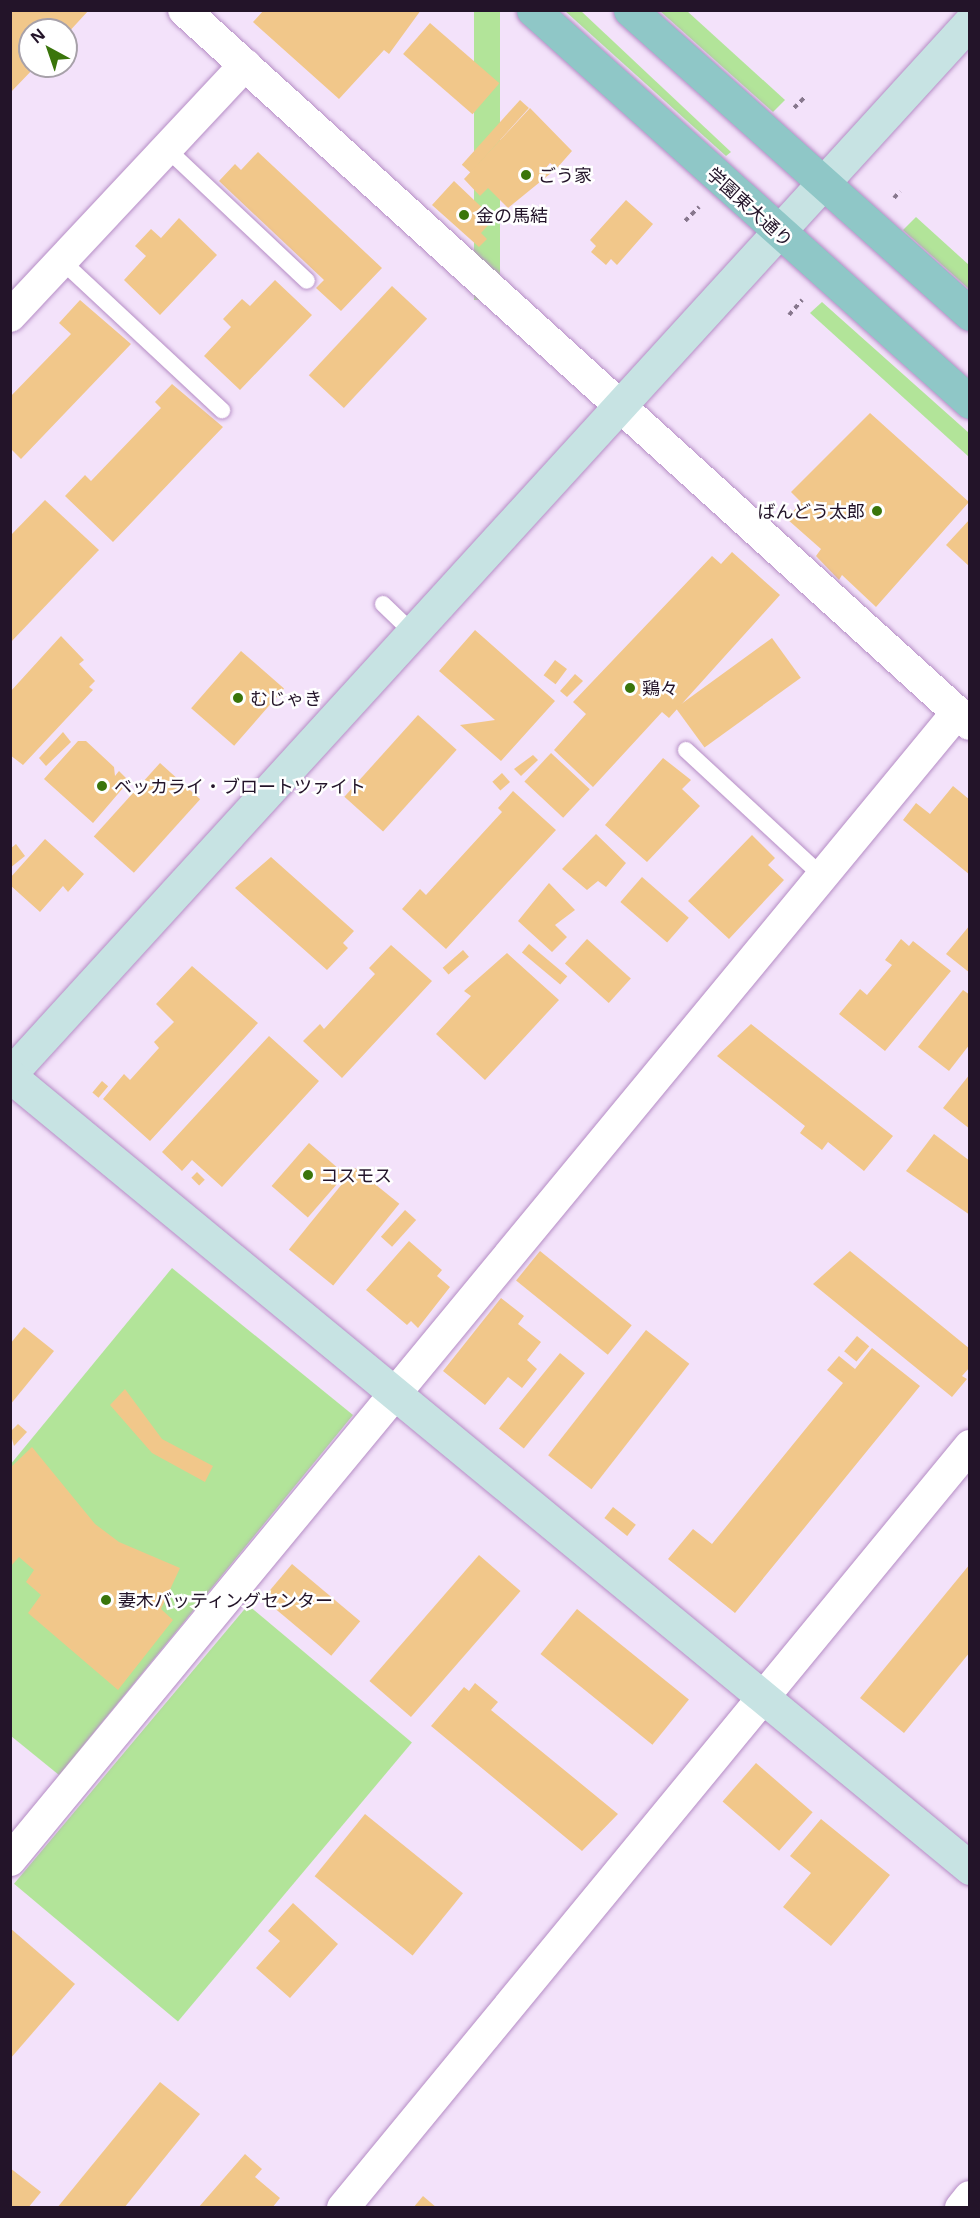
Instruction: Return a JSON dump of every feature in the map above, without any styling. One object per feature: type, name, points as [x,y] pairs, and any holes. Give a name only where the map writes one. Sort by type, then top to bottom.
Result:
[{"type":"main road","name":"学園東大通り","points":[[533,10],[776,231],[969,402]]},
{"type":"main road","points":[[630,10],[969,314]]},
{"type":"street","points":[[10,1860],[822,876],[963,719],[184,10]]},
{"type":"street","points":[[969,22],[618,404],[10,1075],[393,1396],[764,1697],[969,1868]]},
{"type":"street","points":[[10,316],[245,65]]},
{"type":"street","points":[[343,2208],[969,1446]]},
{"type":"street","points":[[961,2208],[969,2197]]},
{"type":"lane","points":[[167,149],[308,281]]},
{"type":"lane","points":[[62,261],[222,410]]},
{"type":"lane","points":[[383,604],[412,632]]},
{"type":"lane","points":[[686,750],[822,876]]},
{"type":"path","points":[[685,221],[704,202]]},
{"type":"path","points":[[789,315],[807,295]]},
{"type":"green space","points":[[474,11],[500,11],[500,300],[474,300]]},
{"type":"green space","points":[[565,11],[581,11],[731,152],[726,156]]},
{"type":"green space","points":[[660,11],[687,11],[785,100],[773,112]]},
{"type":"green space","points":[[916,217],[969,265],[969,289],[903,230]]},
{"type":"green space","points":[[822,302],[969,433],[969,457],[810,313]]},
{"type":"green space","name":"妻木バッティングセンター","points":[[172,1268],[353,1415],[59,1775],[11,1736],[10,1465]]},
{"type":"green space","points":[[248,1605],[412,1743],[178,2021],[14,1884]]},
{"type":"building","points":[[10,10],[89,10],[78,22],[78,18],[18,18],[18,78],[24,78],[10,93]]},
{"type":"building","points":[[264,10],[421,10],[389,54],[384,50],[339,99],[253,22]]},
{"type":"building","points":[[430,23],[499,83],[473,114],[403,54]]},
{"type":"building","points":[[520,100],[529,108],[471,173],[462,165]]},
{"type":"building","points":[[530,108],[572,151],[557,168],[550,163],[546,168],[551,173],[508,208],[488,188],[480,196],[464,179]]},
{"type":"building","points":[[258,152],[382,268],[341,311],[316,288],[324,280],[219,181],[235,164],[241,170]]},
{"type":"building","points":[[454,181],[494,219],[481,233],[487,239],[479,247],[432,205]]},
{"type":"building","points":[[626,200],[653,224],[617,265],[611,259],[606,265],[591,252],[596,246],[590,240]]},
{"type":"building","points":[[179,218],[217,255],[160,315],[124,280],[146,256],[135,246],[151,229],[161,238]]},
{"type":"building","points":[[275,280],[312,315],[240,390],[204,356],[231,327],[223,319],[242,299],[250,306]]},
{"type":"building","points":[[392,286],[427,319],[344,408],[309,375]]},
{"type":"building","points":[[80,300],[131,344],[21,459],[10,448],[10,397],[71,334],[59,323]]},
{"type":"building","points":[[172,384],[223,427],[113,542],[65,496],[85,475],[91,481],[161,408],[155,402]]},
{"type":"building","name":"ばんどう太郎","points":[[870,413],[969,502],[876,607],[842,575],[839,580],[816,556],[821,549],[787,519],[801,502],[791,492]]},
{"type":"building","points":[[45,500],[99,550],[10,643],[10,536]]},
{"type":"building","points":[[970,519],[970,567],[946,545]]},
{"type":"building","points":[[732,552],[780,595],[669,718],[662,712],[593,787],[554,750],[586,714],[573,702],[712,556],[721,564]]},
{"type":"building","points":[[475,630],[555,701],[501,761],[460,725],[495,720],[439,671]]},
{"type":"building","points":[[61,636],[84,660],[79,664],[95,681],[89,687],[93,690],[23,765],[10,755],[10,692]]},
{"type":"building","points":[[772,638],[801,678],[705,748],[676,708]]},
{"type":"building","name":"むじゃき","points":[[241,651],[284,688],[234,746],[191,708]]},
{"type":"building","points":[[555,660],[567,669],[556,684],[544,675]]},
{"type":"building","points":[[575,674],[583,681],[567,697],[560,691]]},
{"type":"building","points":[[418,715],[457,750],[383,832],[344,797]]},
{"type":"building","points":[[63,732],[71,742],[46,766],[39,758]]},
{"type":"building","points":[[78,741],[86,741],[114,767],[115,776],[119,771],[129,781],[93,823],[44,779]]},
{"type":"building","points":[[551,753],[590,789],[563,818],[524,782]]},
{"type":"building","points":[[533,755],[538,760],[521,776],[514,769]]},
{"type":"building","points":[[663,758],[691,780],[682,789],[700,806],[647,862],[605,825]]},
{"type":"building","points":[[160,763],[200,799],[134,873],[94,837]]},
{"type":"building","points":[[502,773],[510,782],[500,791],[492,782]]},
{"type":"building","points":[[953,786],[970,800],[970,875],[903,820],[916,803],[930,814]]},
{"type":"building","points":[[513,791],[556,830],[446,949],[402,909],[420,889],[426,895],[502,812],[498,808]]},
{"type":"building","points":[[596,834],[626,863],[606,887],[598,881],[587,890],[562,869]]},
{"type":"building","points":[[752,835],[775,858],[768,865],[784,880],[729,939],[688,901]]},
{"type":"building","points":[[45,839],[84,874],[68,892],[63,886],[40,912],[10,885],[10,878]]},
{"type":"building","points":[[16,844],[25,856],[10,868],[10,849]]},
{"type":"building","points":[[271,857],[354,931],[343,943],[348,948],[327,970],[235,888]]},
{"type":"building","points":[[642,877],[689,918],[667,943],[620,902]]},
{"type":"building","points":[[549,883],[575,910],[555,925],[567,937],[552,952],[518,921]]},
{"type":"building","points":[[970,925],[970,973],[946,954]]},
{"type":"building","points":[[587,939],[631,978],[609,1003],[565,964]]},
{"type":"building","points":[[901,939],[909,946],[913,941],[951,971],[885,1051],[839,1014],[860,989],[867,995],[892,965],[885,960]]},
{"type":"building","points":[[529,944],[567,976],[560,985],[522,952]]},
{"type":"building","points":[[391,945],[432,981],[342,1078],[303,1041],[320,1024],[324,1029],[375,974],[369,968]]},
{"type":"building","points":[[463,950],[469,957],[449,975],[443,968]]},
{"type":"building","points":[[507,953],[559,1000],[485,1080],[436,1034],[471,996],[464,991]]},
{"type":"building","points":[[192,966],[258,1023],[150,1141],[103,1099],[124,1074],[130,1080],[159,1048],[154,1042],[174,1022],[156,1004]]},
{"type":"building","points":[[963,990],[970,995],[970,1044],[949,1071],[918,1047]]},
{"type":"building","points":[[751,1024],[893,1136],[864,1171],[828,1142],[822,1150],[800,1133],[805,1126],[717,1056]]},
{"type":"building","points":[[269,1036],[319,1081],[222,1187],[192,1160],[182,1171],[162,1152]]},
{"type":"building","points":[[970,1074],[970,1129],[943,1108]]},
{"type":"building","points":[[102,1081],[108,1086],[98,1098],[92,1092]]},
{"type":"building","points":[[934,1134],[970,1161],[970,1215],[906,1171]]},
{"type":"building","points":[[309,1143],[345,1174],[308,1218],[272,1186]]},
{"type":"building","points":[[355,1168],[399,1204],[333,1285],[289,1250]]},
{"type":"building","points":[[197,1172],[205,1180],[199,1185],[191,1178]]},
{"type":"building","points":[[405,1210],[416,1220],[392,1247],[381,1237]]},
{"type":"building","points":[[409,1241],[442,1270],[437,1276],[450,1287],[418,1328],[411,1321],[407,1325],[366,1290]]},
{"type":"building","points":[[540,1251],[632,1325],[608,1355],[516,1281]]},
{"type":"building","points":[[850,1251],[970,1349],[970,1367],[962,1376],[967,1379],[952,1397],[813,1284]]},
{"type":"building","points":[[501,1298],[524,1316],[518,1324],[541,1342],[527,1360],[537,1369],[522,1388],[508,1377],[485,1405],[443,1371]]},
{"type":"building","points":[[24,1327],[54,1351],[10,1405],[10,1344]]},
{"type":"building","points":[[646,1330],[689,1364],[591,1489],[548,1455]]},
{"type":"building","points":[[857,1336],[869,1346],[856,1362],[844,1351]]},
{"type":"building","points":[[872,1348],[920,1386],[735,1613],[668,1559],[693,1529],[712,1544],[843,1383],[827,1370],[839,1356],[855,1369]]},
{"type":"building","points":[[560,1353],[585,1373],[524,1449],[499,1428]]},
{"type":"building","points":[[125,1389],[162,1439],[213,1466],[205,1482],[152,1453],[110,1405]]},
{"type":"building","points":[[18,1424],[27,1432],[14,1446],[10,1432]]},
{"type":"building","points":[[32,1447],[95,1524],[119,1542],[180,1568],[161,1609],[173,1620],[118,1690],[28,1613],[41,1595],[26,1582],[34,1570],[19,1557],[10,1567],[10,1468]]},
{"type":"building","points":[[613,1507],[636,1525],[627,1536],[604,1518]]},
{"type":"building","points":[[479,1555],[521,1591],[411,1717],[369,1681]]},
{"type":"building","points":[[292,1564],[360,1621],[331,1656],[263,1598]]},
{"type":"building","points":[[970,1564],[970,1652],[904,1733],[860,1698]]},
{"type":"building","points":[[577,1609],[689,1700],[652,1745],[540,1654]]},
{"type":"building","points":[[475,1683],[498,1702],[491,1710],[618,1814],[582,1851],[431,1726],[464,1687],[469,1691]]},
{"type":"building","points":[[756,1763],[813,1812],[779,1851],[723,1801]]},
{"type":"building","points":[[365,1814],[463,1893],[413,1955],[315,1876]]},
{"type":"building","points":[[821,1819],[890,1875],[831,1946],[783,1907],[811,1873],[790,1856]]},
{"type":"building","points":[[293,1903],[338,1944],[290,1998],[256,1968],[280,1941],[268,1931]]},
{"type":"building","points":[[10,1928],[75,1984],[10,2059]]},
{"type":"building","points":[[160,2082],[200,2114],[124,2208],[57,2208]]},
{"type":"building","points":[[245,2154],[262,2169],[255,2177],[280,2198],[272,2208],[198,2208]]},
{"type":"building","points":[[10,2168],[41,2192],[28,2208],[10,2208]]},
{"type":"building","points":[[423,2196],[437,2208],[413,2208]]},
{"type":"place","name":"ごう家","points":[[526,175]]},
{"type":"place","name":"金の馬結","points":[[464,215]]},
{"type":"place","name":"ばんどう太郎","points":[[877,511]]},
{"type":"place","name":"鶏々","points":[[630,688]]},
{"type":"place","name":"むじゃき","points":[[238,698]]},
{"type":"place","name":"ベッカライ・ブロートツァイト","points":[[102,786]]},
{"type":"place","name":"コスモス","points":[[308,1175]]},
{"type":"place","name":"妻木バッティングセンター","points":[[106,1600]]}]
